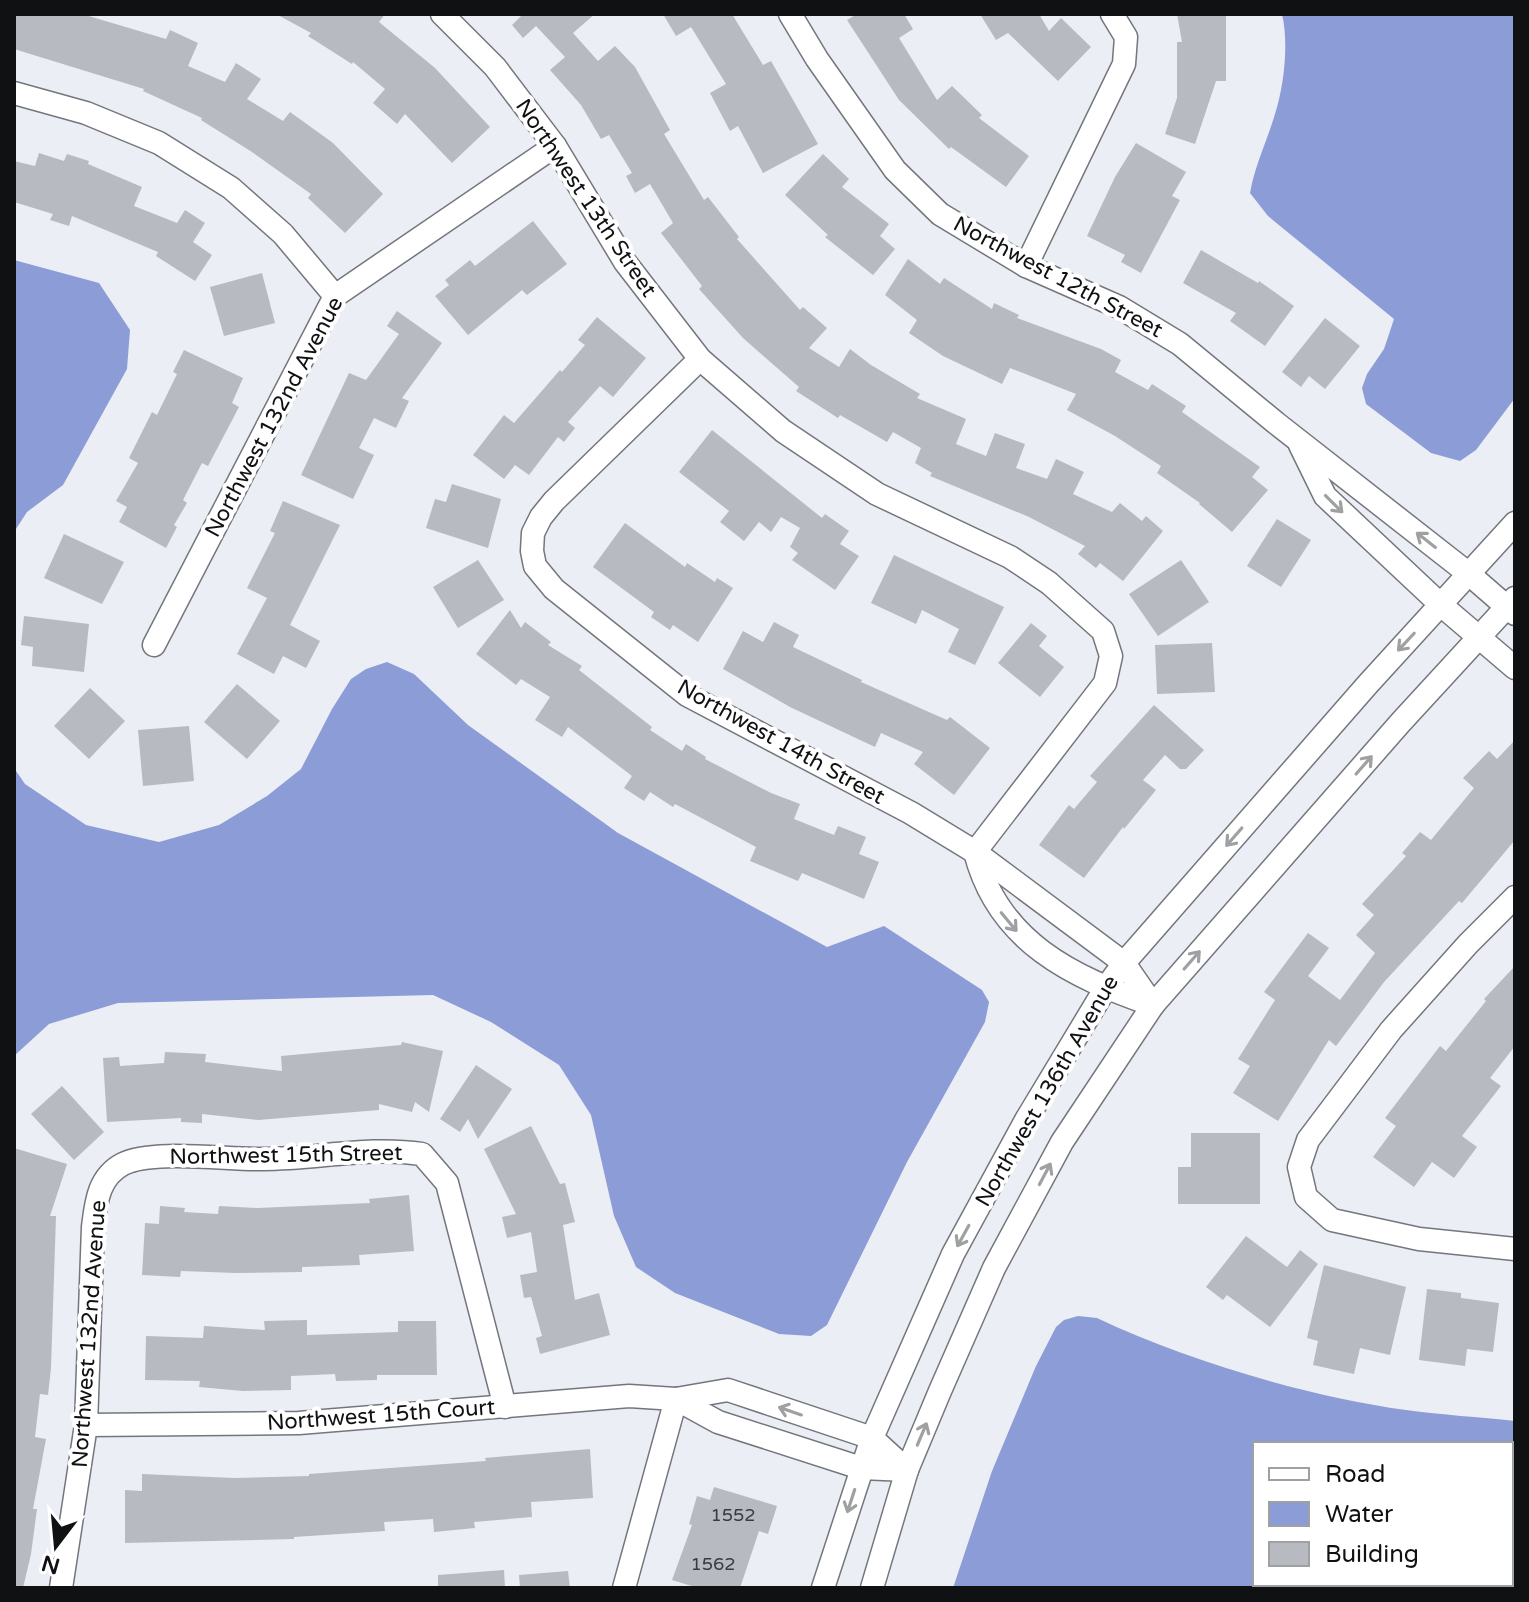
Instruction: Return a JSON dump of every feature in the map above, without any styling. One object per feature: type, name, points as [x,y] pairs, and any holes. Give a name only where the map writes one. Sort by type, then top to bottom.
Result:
[{"type":"street","name":"Northwest 13th Street","points":[[442,14],[495,67],[555,146],[625,262],[700,359],[783,431],[877,494],[1010,557],[1049,583],[1103,631],[1111,656],[1105,683],[975,852]]},
{"type":"street","name":"Northwest 12th Street","points":[[790,14],[817,59],[895,170],[940,214],[1026,266],[1119,307],[1180,344],[1512,607]]},
{"type":"street","points":[[1026,266],[1124,64],[1126,37],[1112,14]]},
{"type":"street","points":[[14,93],[86,113],[159,143],[219,180],[283,234],[335,296]]},
{"type":"street","name":"Northwest 132nd Avenue","points":[[154,645],[335,296],[555,146]]},
{"type":"street","name":"Northwest 14th Street","points":[[700,359],[541,517],[533,533],[535,566],[554,589],[687,695],[911,813],[975,852],[1124,963],[1153,1005]]},
{"type":"street","name":"Northwest 12th Street","points":[[1296,437],[1325,496],[1441,605],[1515,668]]},
{"type":"street","name":"Northwest 136th Avenue","points":[[823,1588],[872,1438],[953,1254],[1026,1120],[1105,989],[1124,963],[1368,684],[1515,523]]},
{"type":"street","name":"Northwest 136th Avenue","points":[[872,1588],[907,1470],[994,1268],[1062,1142],[1153,1005],[1401,722],[1512,607]]},
{"type":"street","points":[[975,852],[987,891],[1010,924],[1040,951],[1105,989],[1153,1005]]},
{"type":"street","points":[[1515,897],[1391,1030],[1308,1140],[1299,1167],[1306,1197],[1332,1220],[1419,1239],[1515,1249]]},
{"type":"street","name":"Northwest 15th Street","points":[[107,1177],[123,1164],[145,1157],[267,1159],[389,1149],[422,1154],[447,1183],[505,1407]]},
{"type":"street","name":"Northwest 132nd Avenue","points":[[61,1588],[86,1425],[96,1196],[107,1177]]},
{"type":"street","name":"Northwest 15th Court","points":[[86,1425],[299,1423],[629,1396],[676,1399],[728,1390],[872,1438],[907,1470]]},
{"type":"street","points":[[624,1588],[676,1399]]},
{"type":"street","name":"Northwest 15th Court","points":[[676,1399],[718,1422],[861,1468],[907,1470]]},
{"type":"water","points":[[1282,14],[1515,14],[1515,398],[1476,450],[1460,461],[1431,453],[1366,404],[1362,388],[1367,374],[1384,349],[1394,319],[1268,216],[1250,193],[1281,91],[1285,51]]},
{"type":"water","points":[[14,260],[99,283],[130,330],[127,369],[63,485],[27,512],[14,532]]},
{"type":"water","points":[[387,662],[414,674],[468,725],[618,833],[827,947],[884,926],[982,990],[989,1002],[985,1022],[907,1162],[827,1325],[811,1336],[779,1334],[675,1293],[636,1267],[614,1216],[591,1115],[559,1065],[491,1022],[433,995],[118,1003],[49,1024],[14,1056],[14,768],[25,784],[86,825],[159,842],[219,825],[267,796],[301,769],[351,679],[366,669]]},
{"type":"water","points":[[1078,1316],[1097,1318],[1208,1362],[1328,1396],[1406,1410],[1515,1421],[1515,1588],[953,1588],[992,1471],[1036,1366],[1056,1327],[1064,1320]]},
{"type":"building","points":[[14,14],[82,14],[166,39],[170,30],[198,43],[188,66],[225,82],[236,63],[261,79],[247,99],[283,121],[290,112],[333,143],[383,194],[345,233],[308,198],[311,194],[202,118],[144,89],[14,49]]},
{"type":"building","points":[[276,14],[385,14],[379,22],[435,68],[490,127],[452,163],[405,114],[397,124],[373,103],[385,89],[353,62],[308,36],[311,33]]},
{"type":"building","points":[[523,14],[595,14],[573,33],[598,61],[615,46],[635,67],[670,130],[664,134],[704,200],[708,197],[739,237],[737,239],[800,310],[803,307],[827,328],[809,348],[839,367],[850,349],[920,394],[917,398],[966,419],[956,444],[986,456],[995,433],[1025,444],[1016,468],[1047,479],[1056,459],[1084,472],[1073,494],[1112,512],[1120,503],[1142,521],[1146,516],[1163,531],[1123,581],[1100,563],[1096,568],[1078,554],[1085,546],[1029,517],[930,476],[932,473],[915,463],[921,448],[893,432],[887,442],[840,415],[838,418],[796,391],[799,387],[743,338],[699,289],[702,286],[661,233],[673,223],[650,184],[635,193],[626,176],[632,173],[609,135],[601,139],[581,105],[550,70],[565,57],[536,26],[523,38],[512,25]]},
{"type":"building","points":[[663,14],[732,14],[763,65],[771,61],[818,144],[763,173],[738,126],[730,131],[710,93],[726,84],[691,27],[676,36]]},
{"type":"building","points":[[857,14],[904,14],[913,29],[899,38],[937,100],[952,86],[982,115],[979,118],[1029,156],[1006,187],[951,147],[949,149],[899,100],[847,20]]},
{"type":"building","points":[[980,14],[1039,14],[1049,31],[1061,18],[1091,47],[1058,81],[1008,33],[996,40]]},
{"type":"building","points":[[1177,14],[1226,14],[1226,81],[1216,81],[1195,144],[1165,134],[1177,98],[1177,42],[1182,42]]},
{"type":"building","points":[[1136,143],[1186,172],[1172,196],[1180,200],[1141,273],[1121,262],[1125,255],[1087,236],[1115,177]]},
{"type":"building","points":[[39,153],[64,161],[67,154],[89,161],[88,164],[142,187],[134,206],[177,223],[185,210],[205,223],[193,242],[212,255],[195,281],[156,256],[158,252],[72,216],[69,226],[50,220],[53,214],[14,202],[14,161],[35,166]]},
{"type":"building","points":[[823,154],[849,179],[842,187],[889,224],[880,236],[895,249],[873,275],[825,237],[828,235],[785,195]]},
{"type":"building","points":[[533,221],[567,264],[527,295],[522,290],[468,335],[435,296],[449,285],[445,280],[470,260],[475,266]]},
{"type":"building","points":[[1201,250],[1259,281],[1294,306],[1265,346],[1230,321],[1236,313],[1183,283]]},
{"type":"building","points":[[908,259],[940,284],[944,278],[992,309],[994,303],[1019,315],[1017,318],[1101,349],[1121,360],[1115,372],[1148,390],[1152,384],[1186,406],[1182,412],[1260,467],[1252,477],[1268,490],[1232,532],[1200,503],[1157,473],[1161,466],[1067,410],[1076,394],[1010,368],[1002,384],[943,356],[909,333],[917,320],[885,295]]},
{"type":"building","points":[[262,273],[275,323],[224,336],[210,287]]},
{"type":"building","points":[[397,311],[442,343],[402,398],[409,401],[396,428],[374,418],[359,448],[374,455],[353,499],[301,475],[349,373],[366,380],[399,334],[387,326]]},
{"type":"building","points":[[597,317],[646,358],[613,397],[600,386],[568,422],[575,428],[564,442],[558,437],[529,475],[515,465],[504,479],[473,455],[504,415],[514,423],[560,370],[562,372],[585,345],[578,340]]},
{"type":"building","points":[[1325,318],[1360,346],[1325,389],[1309,376],[1301,387],[1282,372]]},
{"type":"building","points":[[184,350],[243,378],[232,403],[239,407],[208,466],[202,463],[183,500],[187,503],[174,525],[177,527],[166,548],[119,522],[127,507],[116,501],[138,463],[129,458],[152,412],[157,415],[177,374],[173,372]]},
{"type":"building","points":[[712,430],[822,518],[825,514],[849,531],[840,544],[859,556],[835,590],[792,560],[798,553],[790,547],[800,528],[781,517],[771,532],[759,522],[744,541],[720,522],[729,511],[679,472]]},
{"type":"building","points":[[452,484],[501,499],[488,548],[426,528],[435,499],[446,502]]},
{"type":"building","points":[[283,501],[340,525],[290,625],[320,641],[306,668],[283,656],[274,674],[237,654],[267,598],[247,588],[275,533],[270,531]]},
{"type":"building","points":[[1277,519],[1311,540],[1281,587],[1247,566]]},
{"type":"building","points":[[625,523],[685,567],[687,563],[715,582],[717,578],[733,588],[698,642],[673,625],[670,630],[651,617],[654,612],[593,567]]},
{"type":"building","points":[[64,534],[124,562],[102,604],[44,578]]},
{"type":"building","points":[[894,555],[1004,607],[975,665],[948,652],[959,629],[922,610],[916,624],[871,603]]},
{"type":"building","points":[[478,560],[504,600],[458,628],[433,587]]},
{"type":"building","points":[[1181,560],[1209,602],[1158,636],[1129,594]]},
{"type":"building","points":[[510,610],[521,628],[525,622],[551,642],[548,645],[582,666],[579,670],[652,727],[650,730],[682,751],[686,744],[705,759],[771,793],[800,804],[794,819],[834,835],[838,826],[866,837],[859,854],[879,862],[864,899],[802,873],[798,881],[750,861],[756,847],[675,804],[673,807],[650,792],[644,801],[624,788],[632,776],[568,727],[562,737],[535,720],[550,697],[521,679],[516,685],[476,654]]},
{"type":"building","points":[[24,616],[89,624],[84,672],[32,666],[33,647],[21,645]]},
{"type":"building","points":[[774,622],[799,635],[793,647],[861,682],[947,720],[950,717],[990,748],[954,795],[914,764],[923,752],[881,733],[875,747],[790,707],[723,669],[743,631],[763,642]]},
{"type":"building","points":[[1031,623],[1047,636],[1039,646],[1064,667],[1040,697],[998,663]]},
{"type":"building","points":[[1212,643],[1215,692],[1157,694],[1155,645]]},
{"type":"building","points":[[237,684],[280,721],[247,759],[204,722]]},
{"type":"building","points":[[90,688],[125,721],[89,759],[54,726]]},
{"type":"building","points":[[1154,705],[1204,750],[1186,769],[1180,769],[1165,755],[1143,780],[1156,790],[1084,878],[1039,845],[1069,805],[1074,809],[1097,782],[1090,776]]},
{"type":"building","points":[[189,726],[194,781],[143,786],[138,730]]},
{"type":"building","points":[[1515,740],[1515,840],[1462,903],[1459,901],[1384,982],[1336,1046],[1329,1040],[1278,1121],[1233,1093],[1250,1066],[1238,1059],[1275,1000],[1264,992],[1308,933],[1329,948],[1308,976],[1340,1000],[1375,953],[1356,935],[1374,915],[1362,904],[1406,856],[1402,853],[1420,832],[1431,840],[1474,788],[1463,778],[1489,751],[1497,759]]},
{"type":"building","points":[[1515,966],[1515,1046],[1490,1078],[1501,1086],[1462,1136],[1477,1147],[1454,1178],[1432,1162],[1414,1187],[1373,1157],[1396,1126],[1385,1118],[1440,1046],[1446,1051],[1486,1001],[1484,999]]},
{"type":"building","points":[[402,1042],[443,1051],[429,1112],[415,1102],[412,1112],[379,1104],[379,1110],[258,1120],[202,1114],[202,1123],[181,1122],[181,1118],[107,1122],[103,1058],[119,1057],[120,1066],[164,1063],[165,1052],[206,1054],[205,1062],[282,1071],[281,1056],[401,1045]]},
{"type":"building","points":[[476,1065],[512,1089],[478,1139],[468,1119],[460,1132],[440,1119]]},
{"type":"building","points":[[62,1086],[104,1132],[74,1160],[31,1114]]},
{"type":"building","points":[[531,1126],[560,1184],[565,1183],[575,1222],[563,1225],[575,1300],[599,1293],[610,1335],[540,1354],[536,1338],[542,1336],[531,1297],[524,1298],[520,1275],[537,1272],[531,1232],[507,1238],[502,1217],[516,1214],[484,1149]]},
{"type":"building","points":[[1191,1133],[1260,1133],[1260,1204],[1178,1204],[1178,1167],[1191,1167]]},
{"type":"building","points":[[14,1148],[67,1164],[50,1216],[56,1216],[51,1368],[48,1395],[40,1394],[35,1437],[46,1439],[33,1509],[37,1509],[31,1554],[23,1588],[14,1588]]},
{"type":"building","points":[[409,1195],[414,1251],[359,1255],[360,1265],[302,1267],[302,1272],[181,1271],[180,1277],[142,1275],[145,1223],[159,1224],[160,1206],[185,1208],[184,1212],[218,1214],[219,1206],[258,1208],[370,1203],[369,1199]]},
{"type":"building","points":[[1246,1236],[1287,1267],[1300,1250],[1318,1264],[1270,1327],[1227,1295],[1223,1300],[1206,1287]]},
{"type":"building","points":[[1324,1265],[1406,1287],[1390,1355],[1360,1348],[1354,1374],[1313,1365],[1318,1341],[1307,1338]]},
{"type":"building","points":[[1427,1289],[1461,1293],[1461,1298],[1499,1303],[1493,1352],[1467,1349],[1465,1366],[1419,1360]]},
{"type":"building","points":[[307,1320],[307,1335],[398,1332],[398,1321],[436,1321],[437,1375],[377,1375],[377,1380],[336,1381],[335,1374],[291,1376],[291,1390],[243,1391],[199,1387],[200,1381],[145,1380],[146,1336],[203,1338],[204,1326],[265,1330],[264,1321]]},
{"type":"building","points":[[590,1449],[593,1498],[531,1502],[532,1517],[474,1522],[475,1528],[434,1532],[433,1519],[384,1522],[385,1531],[294,1539],[125,1543],[125,1490],[142,1491],[142,1474],[234,1478],[309,1476]]},
{"type":"building","points":[[714,1487],[777,1506],[768,1534],[759,1531],[740,1588],[698,1588],[672,1580],[692,1525],[689,1524],[697,1496],[710,1500]]},
{"type":"building","points":[[504,1570],[505,1588],[438,1588],[438,1575]]},
{"type":"building","points":[[568,1571],[570,1588],[520,1588],[519,1575]]}]
